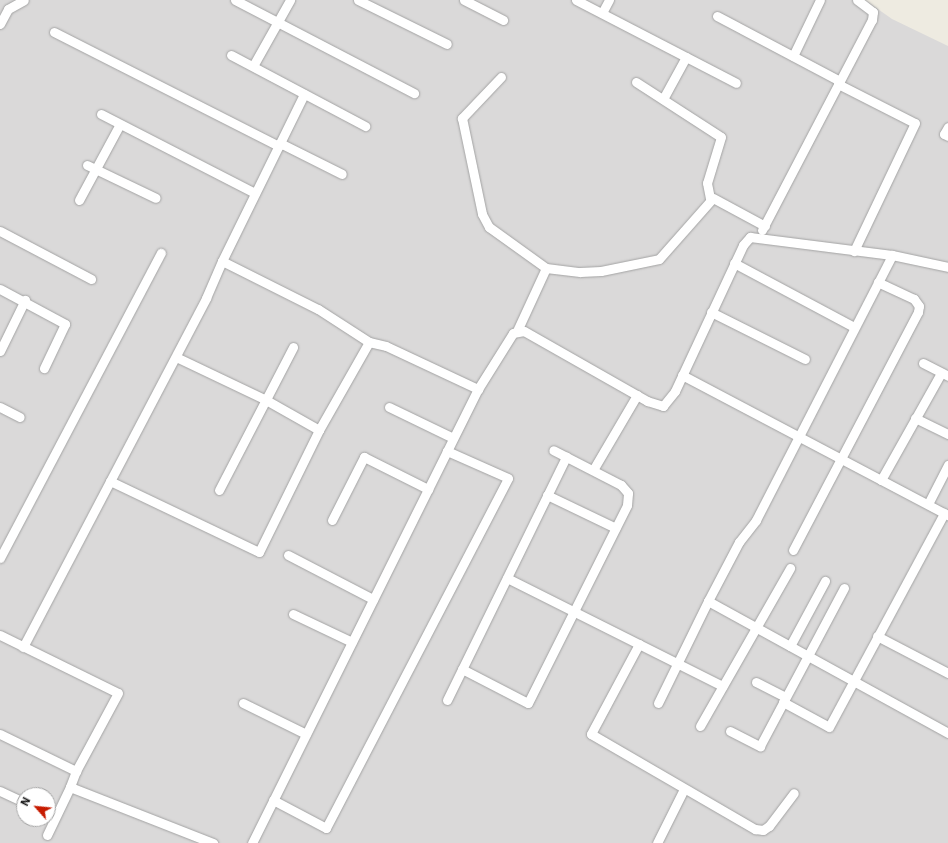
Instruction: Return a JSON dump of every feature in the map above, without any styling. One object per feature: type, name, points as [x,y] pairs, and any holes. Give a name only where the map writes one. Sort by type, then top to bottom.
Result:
[{"type":"street","points":[[0,24],[4,7],[24,0]]},
{"type":"street","points":[[236,0],[414,93]]},
{"type":"street","points":[[253,66],[290,0]]},
{"type":"street","points":[[358,0],[447,44]]},
{"type":"street","points":[[464,0],[503,20]]},
{"type":"street","points":[[576,0],[736,83]]},
{"type":"street","points":[[602,13],[609,0]]},
{"type":"street","points":[[793,56],[820,0]]},
{"type":"street","points":[[759,237],[873,16],[873,12],[857,0]]},
{"type":"street","points":[[718,16],[915,123],[854,251]]},
{"type":"street","points":[[54,32],[279,145],[342,174]]},
{"type":"street","points":[[231,55],[365,126]]},
{"type":"street","points":[[663,99],[686,57]]},
{"type":"street","points":[[501,77],[462,118],[482,214],[489,228],[546,268],[580,272],[601,271],[659,259],[676,242],[710,199],[707,183],[721,137],[636,82]]},
{"type":"street","points":[[23,647],[206,298],[222,261],[304,94]]},
{"type":"street","points":[[101,114],[255,193]]},
{"type":"street","points":[[79,200],[120,124]]},
{"type":"street","points":[[948,127],[944,134],[948,136]]},
{"type":"street","points":[[87,165],[156,198]]},
{"type":"street","points":[[710,199],[715,199],[765,226]]},
{"type":"street","points":[[0,232],[91,279]]},
{"type":"street","points":[[517,331],[524,331],[636,395],[658,406],[663,406],[668,402],[682,376],[734,263],[750,237],[892,256],[948,267]]},
{"type":"street","points":[[0,558],[161,254]]},
{"type":"street","points":[[658,703],[708,601],[739,542],[756,520],[797,436],[892,256]]},
{"type":"street","points":[[222,261],[318,309],[369,342],[386,346],[478,389]]},
{"type":"street","points":[[734,263],[854,327]]},
{"type":"street","points":[[252,843],[478,389],[508,340],[517,331],[546,268]]},
{"type":"street","points":[[793,550],[918,312],[919,306],[914,299],[878,282]]},
{"type":"street","points":[[0,289],[25,300],[65,324],[44,368]]},
{"type":"street","points":[[0,351],[25,300]]},
{"type":"street","points":[[711,312],[805,359]]},
{"type":"street","points":[[110,481],[259,552],[319,430],[369,342]]},
{"type":"street","points":[[219,490],[293,347]]},
{"type":"street","points":[[176,356],[266,400],[319,430]]},
{"type":"street","points":[[881,480],[915,418],[944,374],[923,363]]},
{"type":"street","points":[[682,376],[946,514],[852,680],[829,727],[756,682]]},
{"type":"street","points":[[593,470],[636,395]]},
{"type":"street","points":[[0,407],[20,417]]},
{"type":"street","points":[[389,407],[453,438]]},
{"type":"street","points":[[915,418],[948,434]]},
{"type":"street","points":[[462,669],[528,703],[627,505],[628,493],[621,485],[553,450]]},
{"type":"street","points":[[273,800],[326,828],[508,478],[447,451]]},
{"type":"street","points":[[332,520],[364,457],[428,490]]},
{"type":"street","points":[[447,700],[566,457]]},
{"type":"street","points":[[928,504],[948,465]]},
{"type":"street","points":[[547,495],[616,528]]},
{"type":"street","points":[[288,555],[373,599]]},
{"type":"street","points":[[700,726],[755,626],[790,568]]},
{"type":"street","points":[[507,578],[723,686]]},
{"type":"street","points":[[790,646],[825,581]]},
{"type":"street","points":[[730,731],[760,746],[807,655],[844,588]]},
{"type":"street","points":[[708,601],[948,733]]},
{"type":"street","points":[[293,614],[352,642]]},
{"type":"street","points":[[0,635],[118,693],[76,771],[70,787],[56,810]]},
{"type":"street","points":[[877,636],[948,673]]},
{"type":"street","points":[[639,644],[591,734],[755,829],[763,830],[769,826],[794,793]]},
{"type":"street","points":[[243,703],[306,734]]},
{"type":"street","points":[[0,734],[76,771]]},
{"type":"street","points":[[70,787],[213,843]]},
{"type":"street","points":[[657,843],[684,789]]},
{"type":"street","points":[[0,791],[16,798]]},
{"type":"street","points":[[47,835],[49,827]]},
{"type":"shaded area","points":[[0,0],[865,0],[892,19],[948,46],[948,843],[0,843]]}]
